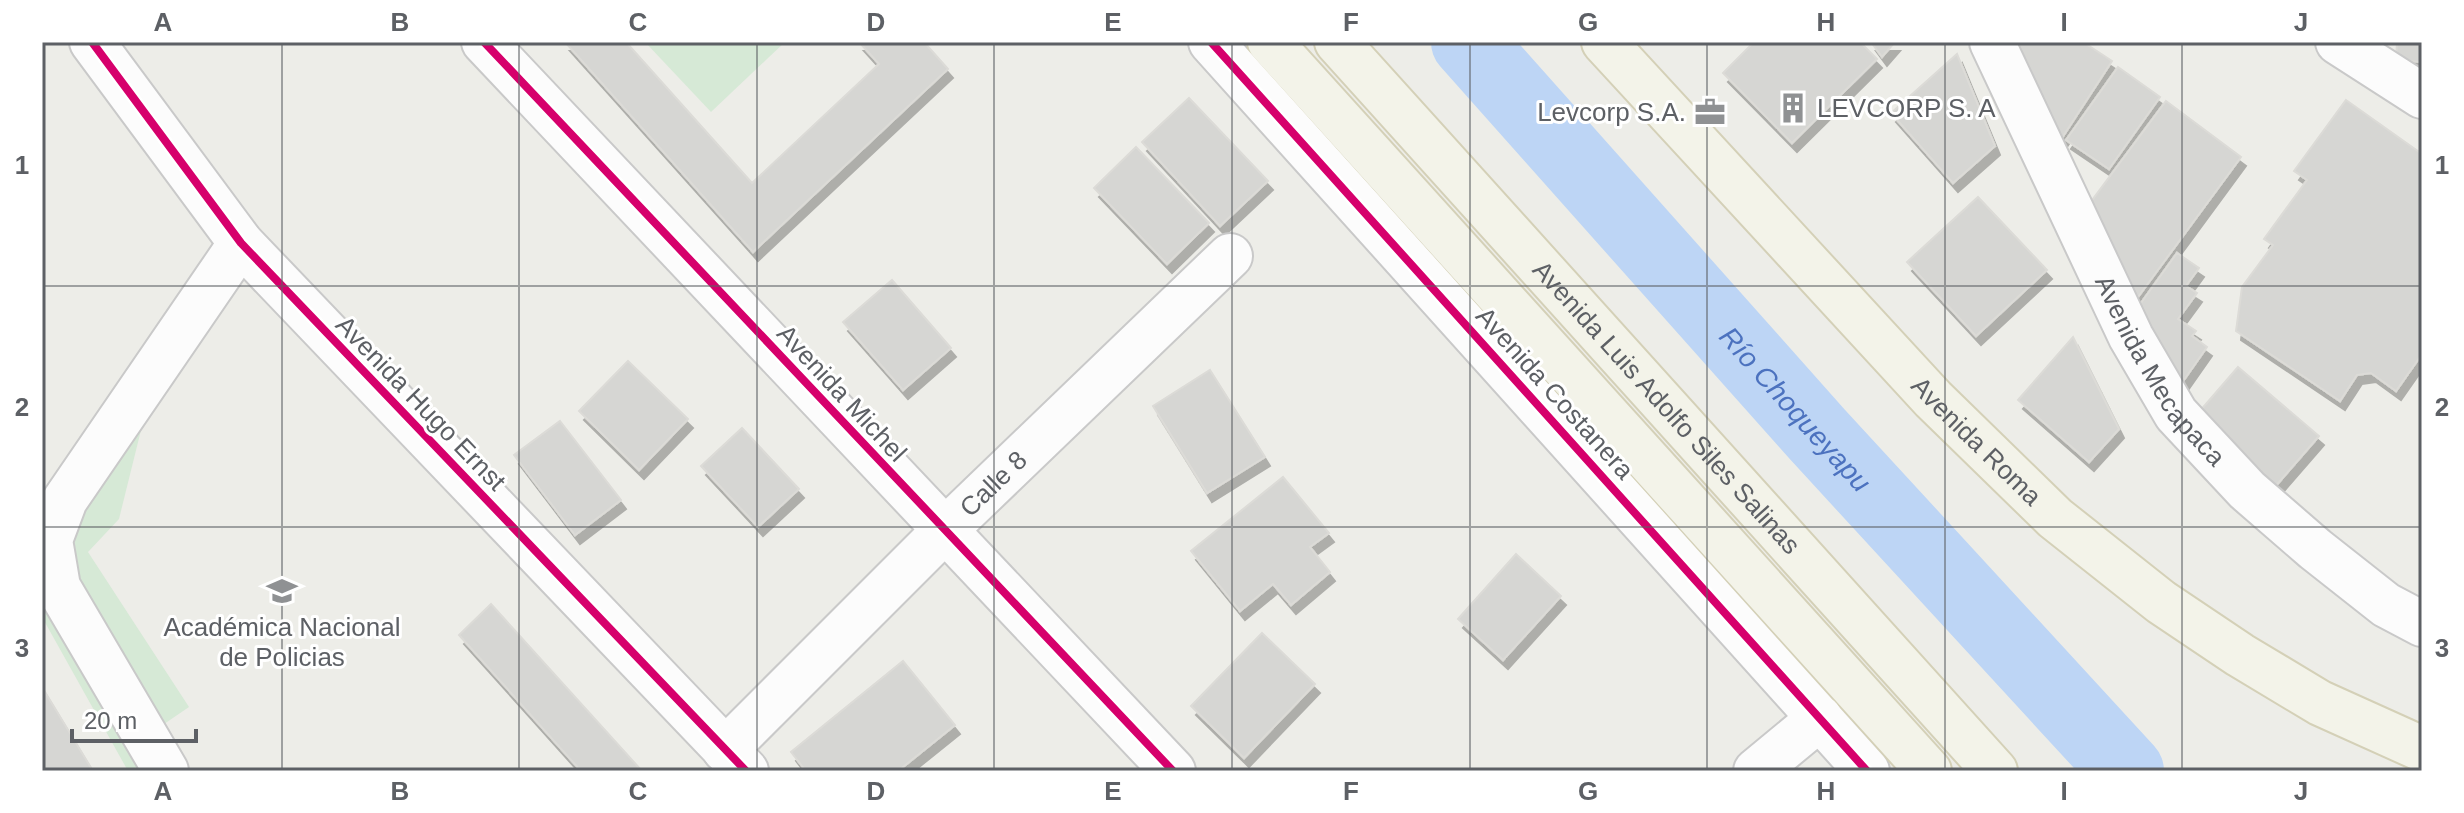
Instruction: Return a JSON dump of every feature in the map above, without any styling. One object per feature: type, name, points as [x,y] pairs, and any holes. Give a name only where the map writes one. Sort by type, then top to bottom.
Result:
[{"type":"main road","name":"Avenida Luis Adolfo Siles Salinas","points":[[1270,42],[1929,771]]},
{"type":"main road","name":"Avenida Luis Adolfo Siles Salinas","points":[[1337,42],[1995,771]]},
{"type":"main road","name":"Avenida Roma","points":[[1604,42],[1933,399],[2055,518],[2161,602],[2240,655],[2320,703],[2422,749]]},
{"type":"street","name":"Avenida Hugo Ernst","points":[[92,42],[241,243],[736,760]]},
{"type":"street","name":"Avenida Michel","points":[[484,42],[1173,771]]},
{"type":"street","name":"Avenida Costanera","points":[[1211,42],[1867,771]]},
{"type":"street","name":"Avenida Mecapaca","points":[[1992,42],[2131,337],[2176,414],[2247,490],[2315,549],[2386,605],[2422,624]]},
{"type":"street","points":[[2338,42],[2422,96]]},
{"type":"street","points":[[166,771],[58,587],[50,540],[65,500],[241,243]]},
{"type":"street","name":"Calle 8","points":[[736,760],[944,531],[1230,256]]},
{"type":"street","points":[[1756,771],[1820,718]]},
{"type":"green space","points":[[645,42],[785,42],[711,112]]},
{"type":"green space","points":[[169,317],[119,519],[88,552],[189,707],[145,737],[167,771],[128,771],[42,617],[42,502]]},
{"type":"building","points":[[565,42],[626,42],[752,183],[879,64],[859,42],[924,42],[948,69],[753,252]]},
{"type":"building","name":"LEVCORP S. A","points":[[1754,42],[1860,42],[1877,59],[1792,143],[1723,73]]},
{"type":"building","points":[[1871,42],[1895,42],[1882,57]]},
{"type":"building","points":[[2011,42],[2083,42],[2112,61],[2060,141]]},
{"type":"building","points":[[2397,42],[2422,42],[2422,62],[2396,60]]},
{"type":"building","points":[[1957,54],[1995,146],[1953,183],[1891,113]]},
{"type":"building","points":[[2118,67],[2160,97],[2109,169],[2066,140]]},
{"type":"building","points":[[1189,98],[1268,181],[1220,226],[1142,142]]},
{"type":"building","points":[[2346,100],[2422,154],[2422,354],[2396,391],[2371,373],[2357,375],[2340,401],[2236,331],[2242,287],[2273,245],[2264,239],[2307,180],[2294,171]]},
{"type":"building","points":[[2166,101],[2241,157],[2127,312],[2087,207]]},
{"type":"building","points":[[1136,147],[1209,223],[1167,264],[1094,188]]},
{"type":"building","points":[[1978,197],[2047,270],[1976,336],[1907,262]]},
{"type":"building","points":[[2177,253],[2199,268],[2186,286],[2197,293],[2178,319],[2196,331],[2192,336],[2207,347],[2172,397],[2128,321]]},
{"type":"building","points":[[892,280],[951,348],[903,390],[843,322]]},
{"type":"building","points":[[2073,337],[2119,429],[2089,462],[2018,400]]},
{"type":"building","points":[[628,361],[688,419],[639,470],[579,411]]},
{"type":"building","points":[[2238,367],[2319,436],[2274,488],[2193,419]]},
{"type":"building","points":[[1210,370],[1265,457],[1207,493],[1153,406]]},
{"type":"building","points":[[560,421],[621,500],[575,535],[514,455]]},
{"type":"building","points":[[742,428],[799,489],[758,527],[701,466]]},
{"type":"building","points":[[1283,477],[1329,533],[1310,547],[1330,572],[1291,605],[1273,584],[1240,611],[1191,551]]},
{"type":"building","points":[[1516,554],[1561,596],[1503,660],[1458,619]]},
{"type":"building","points":[[491,604],[642,771],[581,771],[459,635]]},
{"type":"building","points":[[1262,633],[1315,684],[1244,758],[1191,706]]},
{"type":"building","points":[[903,661],[955,725],[898,771],[806,771],[791,752]]},
{"type":"building","points":[[42,687],[93,771],[42,771]]},
{"type":"waterway","name":"Río Choqueyapu","points":[[1468,42],[1817,434],[2127,771]]},
{"type":"cycle path","points":[[92,42],[241,243],[746,771]]},
{"type":"cycle path","points":[[484,42],[1173,771]]},
{"type":"cycle path","points":[[1211,42],[1867,771]]},
{"type":"place","name":"LEVCORP S. A","points":[[1793,108]]},
{"type":"place","name":"Levcorp S.A.","points":[[1710,112]]},
{"type":"place","name":"Académica Nacional de Policias","points":[[282,591]]}]
